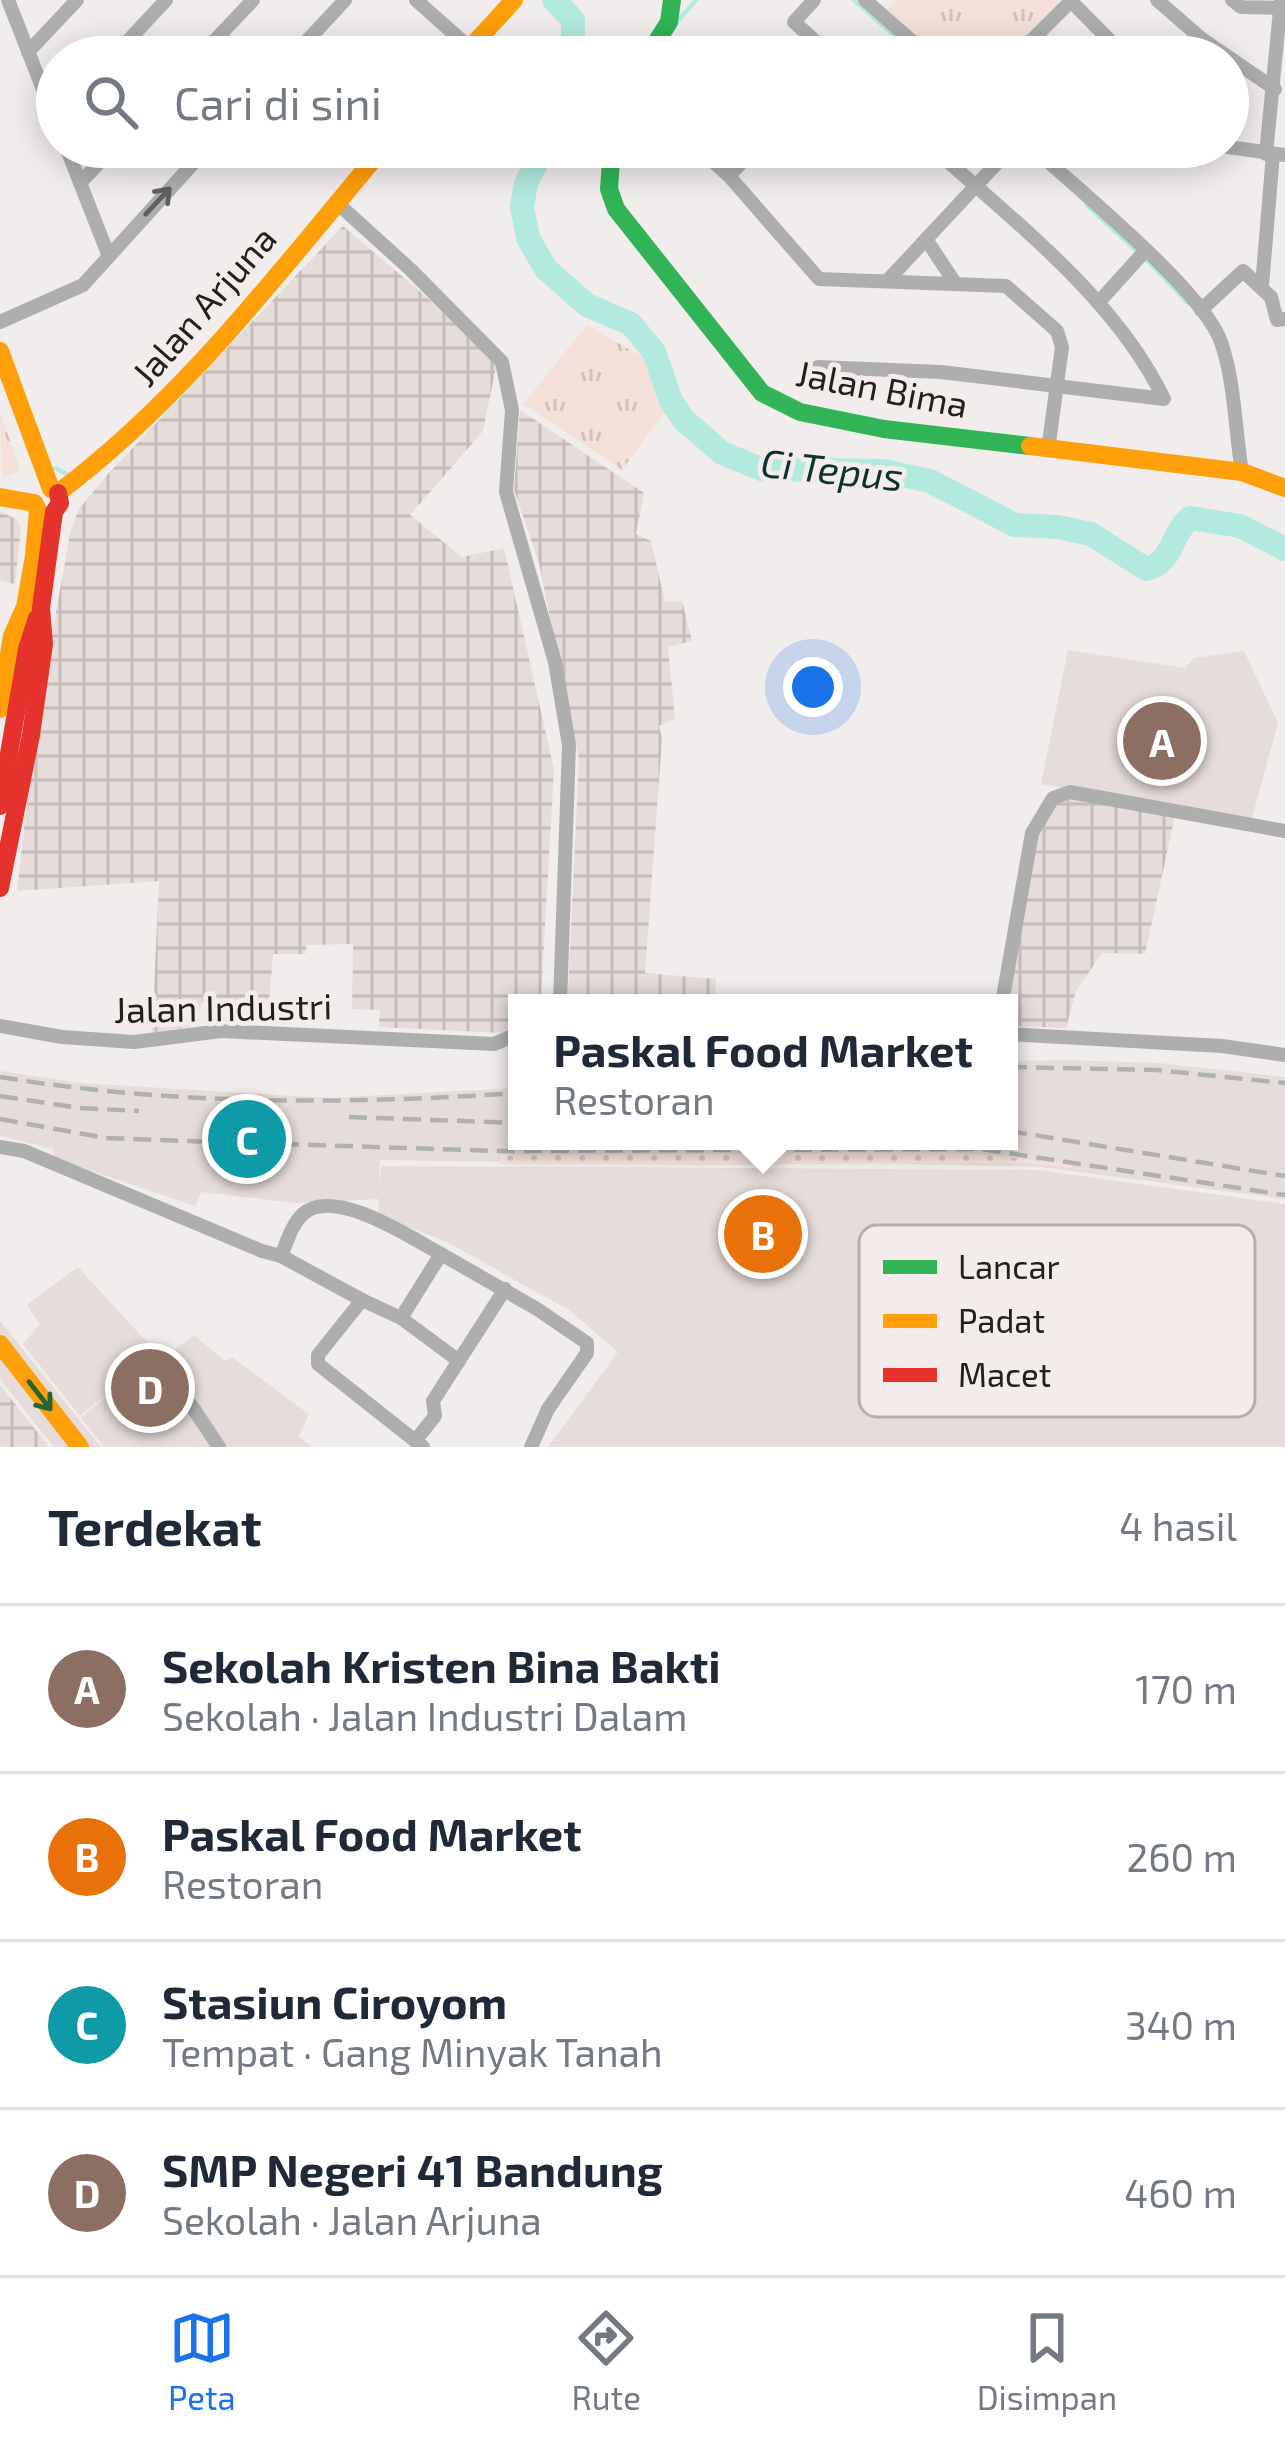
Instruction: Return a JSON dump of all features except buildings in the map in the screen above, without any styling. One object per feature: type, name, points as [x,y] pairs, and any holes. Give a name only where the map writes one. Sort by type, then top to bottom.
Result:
[{"type":"street","points":[[8,0],[36,72]]},
{"type":"street","points":[[43,36],[77,0]]},
{"type":"street","points":[[133,36],[166,0]]},
{"type":"street","points":[[219,36],[253,0]]},
{"type":"street","points":[[312,36],[345,0]]},
{"type":"street","points":[[416,0],[450,36]]},
{"type":"street","points":[[481,36],[514,0]]},
{"type":"street","points":[[810,36],[794,22],[814,0]]},
{"type":"street","points":[[865,0],[884,6],[911,36]]},
{"type":"street","points":[[1036,36],[1071,0],[1106,36]]},
{"type":"street","points":[[1157,0],[1199,36]]},
{"type":"street","points":[[1232,0],[1241,7],[1281,4],[1275,154],[1262,286]]},
{"type":"street","points":[[660,36],[675,3]]},
{"type":"street","points":[[28,52],[36,44]]},
{"type":"street","points":[[1249,71],[1275,89]]},
{"type":"street","points":[[74,168],[108,254]]},
{"type":"street","points":[[80,183],[94,168]]},
{"type":"street","points":[[0,322],[83,286],[188,168]]},
{"type":"street","name":"Jalan Arjuna","points":[[47,501],[125,442],[210,358],[366,168]]},
{"type":"street","name":"Jalan Bima","points":[[610,168],[609,189],[616,208],[762,393],[800,412],[884,429],[1242,472],[1285,488]]},
{"type":"street","points":[[720,168],[813,276],[1011,288],[1057,331],[1062,347],[1048,450]]},
{"type":"street","points":[[729,176],[736,168]]},
{"type":"street","points":[[818,367],[941,372],[1164,399],[1131,344],[1098,303],[955,168]]},
{"type":"street","points":[[889,279],[992,168]]},
{"type":"street","points":[[1054,168],[1144,252],[1216,331],[1227,365],[1242,472]]},
{"type":"street","points":[[336,202],[502,362],[508,382],[512,410],[506,492],[555,662],[569,745],[560,994]]},
{"type":"street","points":[[926,239],[955,283]]},
{"type":"street","points":[[1098,303],[1144,252]]},
{"type":"street","points":[[1201,310],[1243,272],[1271,297],[1277,320],[1285,319]]},
{"type":"street","points":[[0,351],[47,501],[0,806]]},
{"type":"street","points":[[0,497],[47,501]]},
{"type":"street","points":[[0,709],[12,636],[33,607]]},
{"type":"street","points":[[0,888],[44,644],[33,607]]},
{"type":"street","points":[[1004,994],[1032,832],[1053,797],[1070,792],[1285,831]]},
{"type":"street","name":"Jalan Industri","points":[[0,1026],[134,1042],[220,1031],[494,1044],[508,1038]]},
{"type":"street","points":[[1018,1035],[1222,1046],[1285,1055]]},
{"type":"street","points":[[0,1148],[24,1151],[281,1256],[400,1318],[459,1361]]},
{"type":"street","points":[[281,1256],[298,1217],[329,1205],[374,1218],[506,1289],[569,1330],[588,1347],[548,1409],[531,1447]]},
{"type":"street","points":[[400,1318],[441,1254]]},
{"type":"street","points":[[362,1300],[318,1355],[318,1364],[419,1444],[435,1416],[431,1406],[506,1289]]},
{"type":"street","points":[[0,1345],[80,1447]]},
{"type":"street","points":[[191,1406],[219,1447]]},
{"type":"shaded area","points":[[343,226],[498,358],[483,431],[410,515],[462,557],[504,548],[554,769],[541,994],[508,994],[508,1029],[503,1033],[379,1027],[380,1010],[352,1009],[353,944],[307,945],[305,954],[273,954],[269,1003],[201,1003],[199,1025],[152,1033],[159,881],[17,891],[35,732],[70,533],[79,509]]},
{"type":"shaded area","points":[[520,410],[644,493],[636,534],[651,541],[665,602],[682,601],[692,641],[668,647],[675,719],[659,726],[662,739],[645,973],[716,979],[715,994],[568,993],[579,759],[539,563],[514,490]]},
{"type":"shaded area","points":[[0,511],[21,527],[15,584],[0,581]]},
{"type":"shaded area","points":[[1068,650],[1185,668],[1194,658],[1244,651],[1278,723],[1252,818],[1041,784]]},
{"type":"shaded area","points":[[1067,795],[1175,816],[1145,954],[1102,953],[1076,991],[1066,1028],[1018,1026],[1018,994],[1008,994],[1036,841],[1054,803]]},
{"type":"shaded area","points":[[1018,1061],[1159,1063],[1285,1077],[1285,1199],[1041,1167],[876,1163],[380,1160],[379,1183],[382,1166],[1038,1170],[1285,1204],[1285,1447],[548,1447],[618,1352],[569,1310],[447,1242],[378,1215],[379,1199],[295,1203],[201,1192],[195,1206],[54,1158],[53,1149],[0,1136],[0,1071],[81,1083],[328,1098],[508,1088],[508,1150],[1018,1150]]},
{"type":"shaded area","points":[[78,1267],[156,1352],[150,1358],[157,1364],[194,1335],[225,1361],[232,1357],[309,1414],[299,1436],[312,1447],[104,1447],[81,1418],[134,1372],[80,1416],[23,1344],[40,1324],[27,1305]]},
{"type":"shaded area","points":[[0,1321],[101,1447],[54,1447],[0,1379]]},
{"type":"shaded area","points":[[0,1385],[49,1447],[0,1447]]},
{"type":"green space","points":[[897,0],[1062,3],[1030,36],[915,36],[886,11]]},
{"type":"green space","points":[[587,325],[646,359],[665,412],[622,470],[523,404]]},
{"type":"green space","points":[[0,413],[19,465],[18,472],[2,478]]},
{"type":"green space","points":[[948,1152],[1072,1163],[1072,1168],[1024,1163],[501,1164],[501,1155]]},
{"type":"waterway","name":"Ci Tepus","points":[[554,0],[573,20],[573,36]]},
{"type":"waterway","points":[[676,23],[696,0]]},
{"type":"waterway","points":[[854,0],[895,36]]},
{"type":"waterway","name":"Ci Tepus","points":[[534,168],[522,207],[528,238],[546,269],[587,305],[631,324],[654,352],[671,401],[684,420],[722,453],[761,469],[883,471],[930,481],[1015,525],[1091,534],[1146,569],[1162,561],[1190,518],[1240,526],[1285,549]]},
{"type":"waterway","points":[[1087,205],[1140,254]]},
{"type":"waterway","points":[[1146,259],[1188,303]]},
{"type":"waterway","points":[[55,468],[69,475]]},
{"type":"railway","points":[[1018,1067],[1156,1070],[1285,1083]]},
{"type":"railway","points":[[0,1077],[193,1098],[387,1100],[508,1093]]},
{"type":"railway","points":[[0,1096],[139,1111]]},
{"type":"railway","points":[[349,1117],[508,1123]]},
{"type":"railway","points":[[0,1119],[106,1138],[214,1142]]},
{"type":"railway","points":[[1018,1132],[1285,1176]]},
{"type":"railway","points":[[281,1144],[499,1151],[740,1150]]},
{"type":"railway","points":[[988,1150],[1285,1195]]},
{"type":"traffic: fast","points":[[660,36],[669,22],[672,0]]},
{"type":"traffic: fast","points":[[610,168],[609,189],[616,209],[762,393],[800,412],[884,429],[1030,446]]},
{"type":"traffic: slow","points":[[481,36],[514,0]]},
{"type":"traffic: slow","points":[[58,493],[191,373],[367,168]]},
{"type":"traffic: slow","points":[[0,351],[51,489]]},
{"type":"traffic: slow","points":[[1030,446],[1242,472],[1285,488]]},
{"type":"traffic: slow","points":[[0,497],[34,503]]},
{"type":"traffic: slow","points":[[0,709],[12,636],[25,607],[34,556],[38,510],[34,503]]},
{"type":"traffic: slow","points":[[0,1344],[80,1447]]},
{"type":"traffic: jam","points":[[0,888],[31,735],[44,644],[41,608],[58,493]]},
{"type":"traffic: jam","points":[[0,806],[27,649],[37,618]]},
{"type":"place","name":"Sekolah Kristen Bina Bakti","points":[[1162,741]]},
{"type":"place","name":"Stasiun Ciroyom","points":[[247,1139]]},
{"type":"place","name":"Paskal Food Market","points":[[763,1234]]},
{"type":"place","name":"SMP Negeri 41 Bandung","points":[[150,1388]]}]
